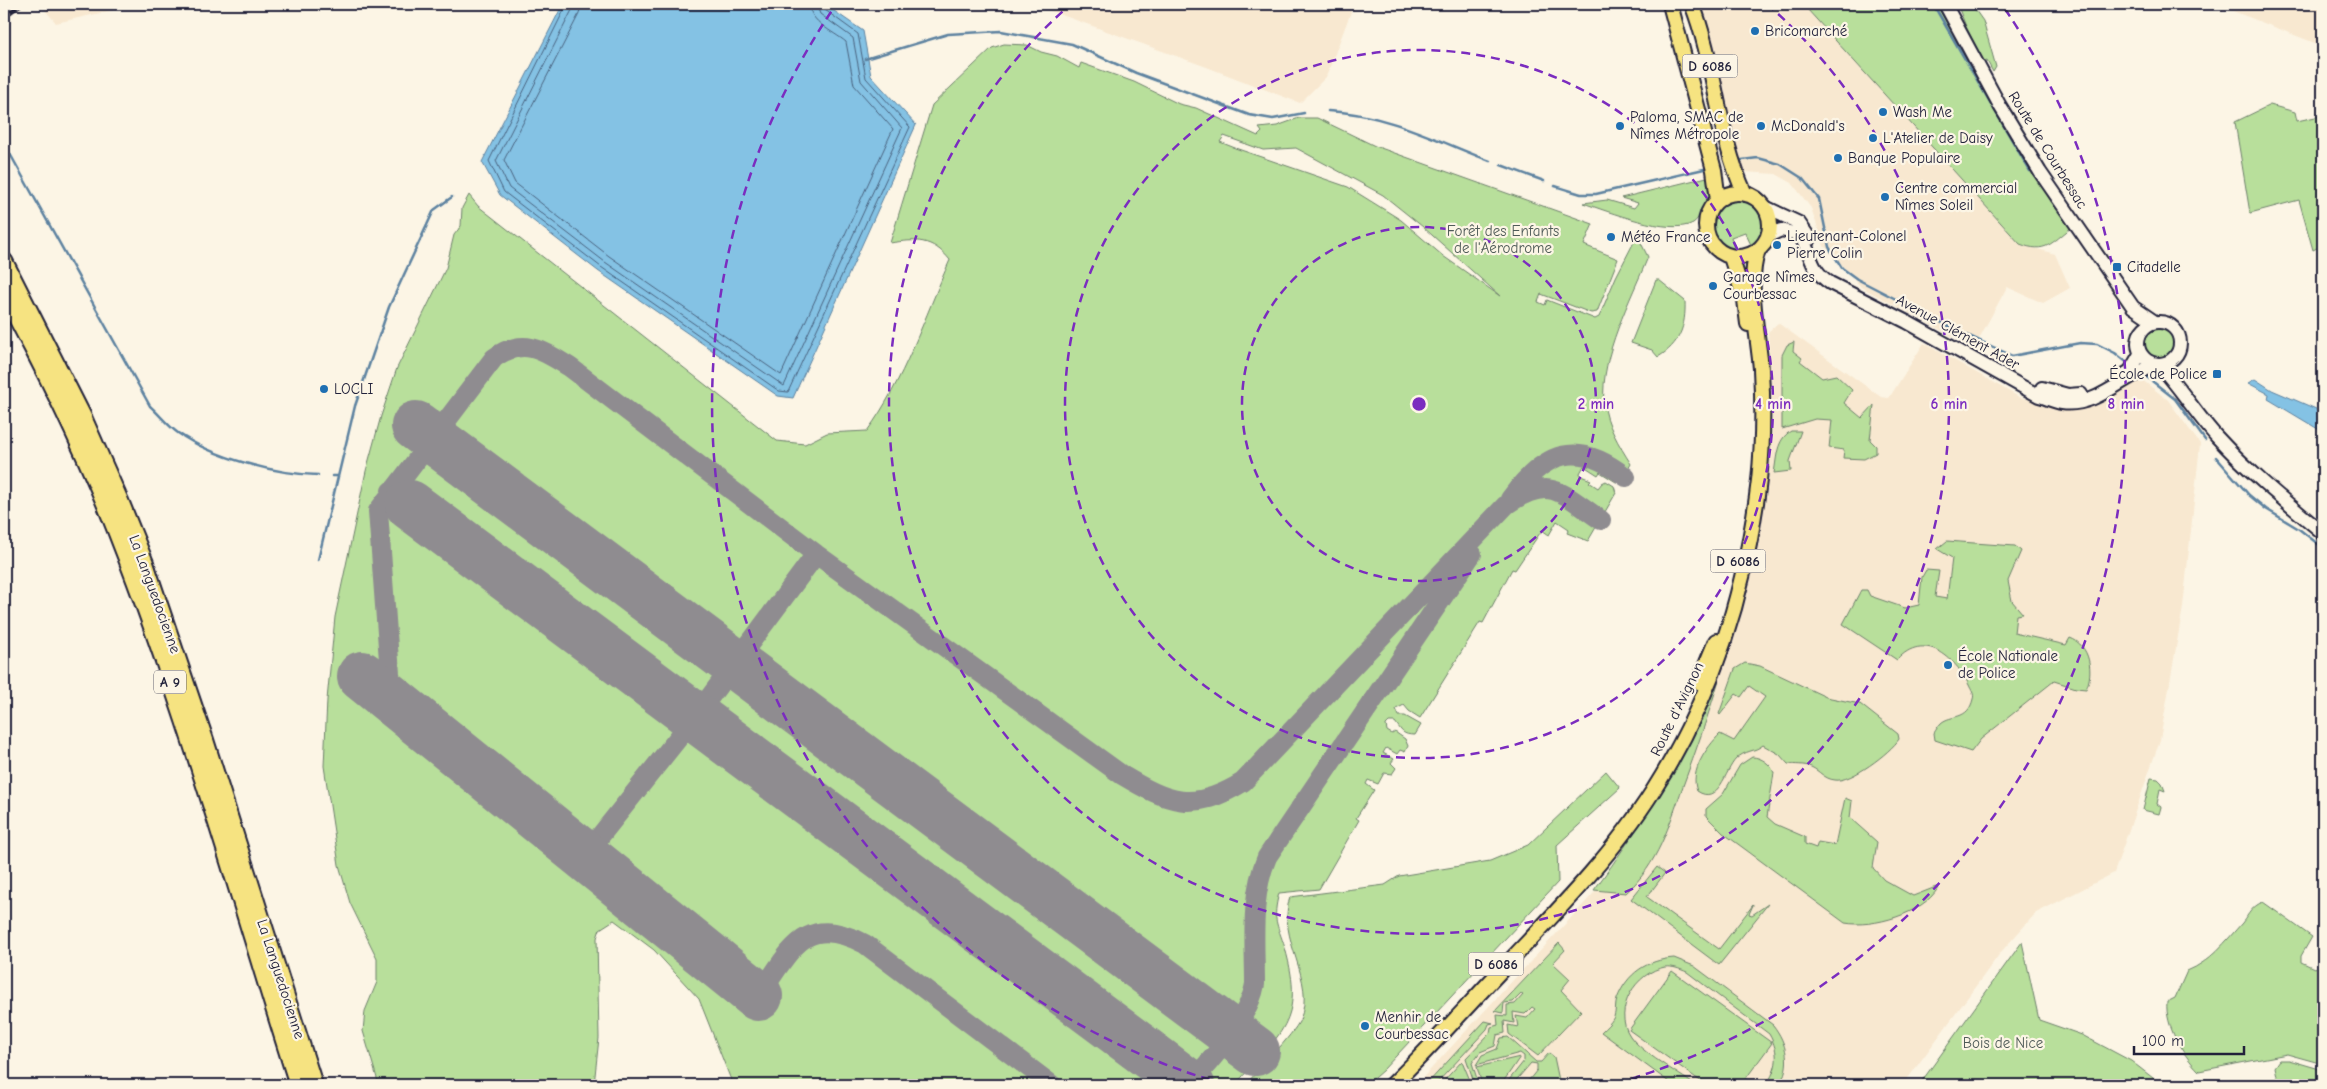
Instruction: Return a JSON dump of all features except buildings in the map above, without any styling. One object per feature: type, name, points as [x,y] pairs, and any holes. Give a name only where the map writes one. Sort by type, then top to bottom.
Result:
[{"type":"highway","name":"La Languedocienne","points":[[4,261],[82,415],[145,563],[205,740],[314,1085]]},
{"type":"highway","name":"La Languedocienne","points":[[4,294],[67,417],[107,508],[130,567],[191,746],[298,1085]]},
{"type":"highway","points":[[300,1041],[315,1062],[323,1085]]},
{"type":"main road","name":"D 6086","points":[[1670,4],[1714,170],[1718,200]]},
{"type":"main road","name":"D 6086","points":[[1692,4],[1715,86],[1733,164],[1745,194]]},
{"type":"main road","points":[[1729,194],[1745,194],[1759,201],[1765,207],[1770,221],[1768,236],[1758,250],[1740,257],[1731,257],[1714,248],[1706,230],[1709,210],[1718,200],[1729,194]]},
{"type":"main road","name":"Route d'Avignon","points":[[1392,1085],[1525,944],[1616,842],[1659,780],[1686,732],[1708,686],[1718,663],[1739,596],[1751,535],[1759,477],[1761,371],[1753,269],[1758,250]]},
{"type":"main road","name":"Route d'Avignon","points":[[1380,1085],[1473,989],[1602,845],[1638,797],[1658,765],[1699,682],[1723,621],[1735,576],[1750,480],[1753,420],[1751,353],[1744,300],[1731,257]]},
{"type":"street","name":"Route de Courbessac","points":[[1945,4],[2000,106],[2040,172],[2133,307],[2139,335]]},
{"type":"street","name":"Avenue Clément Ader","points":[[1765,207],[1794,220],[1803,227],[1809,235],[1819,260],[1834,279],[2040,387],[2068,395],[2094,390],[2130,371],[2140,354]]},
{"type":"street","name":"Avenue Clément Ader","points":[[1768,236],[1781,230],[1798,234],[1805,244],[1812,265],[1819,275],[1830,283],[1907,322],[2039,396],[2060,403],[2078,403],[2161,364]]},
{"type":"street","name":"Route de Courbessac","points":[[2133,307],[2155,322]]},
{"type":"street","points":[[2161,364],[2178,353],[2179,336],[2170,325],[2155,322],[2148,324],[2139,335],[2137,341],[2140,354],[2144,359],[2161,364],[2218,438],[2259,479],[2323,533]]},
{"type":"shaded area","points":[[40,4],[140,4],[56,23]]},
{"type":"shaded area","points":[[1031,4],[1354,4],[1326,77],[1300,103],[1204,66]]},
{"type":"shaded area","points":[[1700,4],[1811,4],[1807,9],[2020,244],[2055,254],[2070,288],[2043,303],[2007,287],[1974,348],[1861,287],[1824,246],[1811,208],[1792,183],[1776,174],[1744,172],[1730,138]]},
{"type":"shaded area","points":[[2225,4],[2323,4],[2323,37],[2315,43],[2225,8]]},
{"type":"shaded area","name":"École Nationale de Police","points":[[1778,323],[1881,397],[1889,398],[1924,343],[2019,397],[2066,409],[2100,404],[2141,379],[2168,400],[2200,444],[2183,607],[2160,740],[2114,873],[2036,913],[2001,952],[1903,1085],[1416,1085],[1593,894],[1633,842],[1702,723],[1746,599],[1763,502],[1772,426],[1768,332]]},
{"type":"green space","points":[[1811,4],[1936,4],[2052,203],[2071,228],[2053,242],[2042,247],[2036,248],[2020,244],[1807,9]]},
{"type":"green space","points":[[1957,4],[1971,4],[1983,21],[1996,67],[1993,72],[1987,61],[1984,62]]},
{"type":"green space","name":"Forêt des Enfants de l'Aérodrome","points":[[1004,44],[1027,45],[1041,52],[1057,56],[1079,68],[1081,63],[1134,82],[1179,104],[1196,108],[1258,136],[1262,132],[1259,128],[1277,126],[1299,118],[1317,118],[1375,146],[1593,224],[1584,245],[1618,259],[1597,312],[1591,313],[1541,294],[1538,302],[1545,305],[1547,300],[1595,319],[1599,317],[1616,277],[1635,240],[1639,239],[1648,257],[1618,328],[1604,384],[1604,402],[1607,418],[1631,464],[1621,481],[1616,482],[1600,472],[1598,475],[1584,466],[1580,473],[1581,476],[1591,480],[1589,482],[1598,488],[1606,481],[1614,486],[1616,493],[1588,541],[1567,533],[1569,529],[1557,521],[1549,535],[1542,530],[1515,570],[1512,569],[1483,623],[1480,622],[1420,718],[1409,711],[1404,705],[1396,709],[1399,716],[1405,716],[1421,725],[1415,735],[1411,735],[1401,730],[1395,722],[1389,722],[1386,725],[1387,731],[1392,734],[1395,732],[1405,739],[1408,746],[1405,752],[1400,750],[1397,754],[1386,748],[1383,753],[1394,759],[1391,763],[1396,768],[1392,774],[1384,773],[1378,784],[1368,780],[1366,784],[1374,790],[1356,818],[1359,820],[1319,889],[1279,893],[1276,916],[1291,973],[1292,993],[1290,1010],[1285,1025],[1276,1038],[1235,1085],[733,1085],[699,999],[654,950],[614,920],[600,929],[597,938],[599,1038],[594,1085],[379,1085],[363,1031],[365,1011],[377,982],[377,958],[350,903],[339,865],[324,766],[327,700],[335,617],[366,471],[381,416],[397,368],[446,268],[454,235],[461,226],[462,208],[469,195],[478,206],[777,441],[805,444],[827,433],[867,431],[892,392],[913,348],[950,260],[937,247],[923,242],[890,243],[932,105],[992,48]],"holes":[[[1224,136],[1263,150],[1296,148],[1383,195],[1423,227],[1500,296],[1443,256],[1401,220],[1348,187],[1220,142]]]},
{"type":"green space","points":[[2270,105],[2295,112],[2297,121],[2320,116],[2323,111],[2323,245],[2313,250],[2299,200],[2250,213],[2235,122]]},
{"type":"green space","points":[[1707,177],[1712,193],[1696,221],[1683,226],[1669,226],[1638,221],[1583,203],[1607,200],[1634,208],[1638,203],[1621,198]]},
{"type":"green space","points":[[1737,199],[1746,201],[1759,211],[1763,225],[1758,240],[1752,247],[1745,232],[1731,237],[1735,252],[1717,241],[1712,233],[1711,224],[1713,216],[1718,209],[1726,203]]},
{"type":"green space","points":[[1656,280],[1659,280],[1685,301],[1683,326],[1680,334],[1672,346],[1658,357],[1652,350],[1631,343]]},
{"type":"green space","points":[[2159,328],[2170,332],[2174,343],[2170,354],[2159,358],[2148,354],[2144,343],[2148,332]]},
{"type":"green space","points":[[1794,342],[1793,351],[1802,358],[1800,361],[1822,378],[1836,375],[1852,390],[1844,403],[1862,418],[1874,405],[1870,440],[1876,446],[1876,453],[1864,459],[1843,458],[1844,450],[1829,448],[1832,420],[1815,419],[1782,429],[1782,355],[1787,345]]},
{"type":"green space","points":[[1791,431],[1801,431],[1790,461],[1791,471],[1774,473],[1782,439]]},
{"type":"green space","points":[[1947,541],[2015,546],[2021,551],[2008,581],[2012,601],[2023,614],[2016,615],[2014,633],[2066,645],[2070,638],[2082,647],[2090,667],[2086,689],[2054,681],[1981,739],[1971,752],[1935,740],[1934,733],[1941,723],[1967,711],[1973,699],[1969,685],[1956,665],[1938,651],[1928,647],[1918,647],[1907,651],[1897,660],[1843,624],[1861,590],[1867,590],[1870,596],[1905,608],[1919,605],[1922,577],[1926,570],[1939,571],[1935,597],[1947,599],[1952,558],[1937,549]]},
{"type":"green space","points":[[1745,663],[1760,666],[1826,697],[1860,704],[1898,734],[1899,739],[1895,745],[1870,766],[1842,780],[1828,778],[1809,766],[1788,764],[1779,754],[1763,745],[1736,759],[1721,785],[1711,794],[1697,791],[1695,775],[1705,752],[1720,734],[1734,741],[1765,697],[1749,686],[1741,697],[1736,694],[1719,714],[1735,669]]},
{"type":"green space","points":[[1719,680],[1673,816],[1654,857],[1637,882],[1626,893],[1594,890],[1662,788],[1692,735]]},
{"type":"green space","points":[[1752,757],[1759,758],[1765,762],[1774,773],[1767,817],[1775,824],[1805,837],[1805,844],[1816,848],[1818,842],[1835,845],[1845,798],[1852,801],[1850,818],[1877,842],[1873,868],[1884,880],[1913,896],[1936,887],[1938,888],[1921,905],[1896,917],[1869,923],[1845,923],[1723,833],[1706,816],[1706,809],[1723,794],[1740,765]]},
{"type":"green space","points":[[1606,771],[1620,788],[1557,845],[1558,882],[1383,1070],[1366,1085],[1245,1085],[1296,1027],[1304,1005],[1304,989],[1301,974],[1288,928],[1287,913],[1290,897],[1385,885],[1399,876],[1490,861],[1528,845]]},
{"type":"green space","points":[[2151,778],[2158,779],[2165,791],[2160,789],[2157,804],[2161,807],[2159,814],[2143,810]]},
{"type":"green space","points":[[1657,867],[1665,873],[1647,897],[1719,949],[1753,905],[1749,914],[1752,915],[1768,904],[1719,965],[1631,899]]},
{"type":"green space","points":[[2263,902],[2312,937],[2301,956],[2301,962],[2314,968],[2323,966],[2323,1064],[2287,1054],[2199,1071],[2176,1039],[2169,1021],[2167,1002],[2175,998],[2187,971],[2210,957],[2230,937],[2253,908]]},
{"type":"green space","name":"Bois de Nice","points":[[2022,942],[2039,1020],[2082,1035],[2131,1061],[2162,1085],[1919,1085]]},
{"type":"green space","points":[[1559,943],[1565,950],[1553,963],[1570,979],[1561,990],[1581,1011],[1538,1056],[1509,1034],[1508,1025],[1518,1027],[1516,1016],[1527,1018],[1535,1009],[1532,1007],[1525,1014],[1513,1012],[1514,1023],[1504,1021],[1505,1033],[1497,1035],[1495,1046],[1480,1052],[1472,1063],[1479,1085],[1475,1085],[1466,1058],[1490,1033],[1491,1027],[1498,1025],[1497,1015],[1507,1016],[1507,1005],[1515,1004],[1523,995],[1521,994],[1513,1002],[1504,1003],[1503,1013],[1495,1011]]},
{"type":"green space","points":[[1674,958],[1694,966],[1773,1025],[1782,1039],[1787,1062],[1786,1070],[1779,1085],[1766,1085],[1773,1073],[1776,1060],[1775,1048],[1769,1034],[1687,972],[1673,967],[1654,970],[1636,984],[1626,1004],[1625,1026],[1630,1036],[1642,1049],[1695,1085],[1673,1085],[1601,1032],[1614,1017],[1617,999],[1632,975],[1647,965],[1664,959]]},
{"type":"green space","points":[[1672,971],[1772,1043],[1741,1085],[1706,1085],[1629,1030]]},
{"type":"green space","points":[[1485,1021],[1493,1023],[1489,1024],[1487,1029],[1435,1085],[1426,1085]]},
{"type":"green space","points":[[1508,1037],[1536,1062],[1541,1062],[1549,1053],[1554,1057],[1560,1085],[1525,1085],[1537,1070],[1537,1064],[1531,1063],[1512,1085],[1505,1085],[1524,1061],[1524,1056],[1520,1053],[1476,1065],[1482,1055],[1497,1049],[1501,1038]]},
{"type":"green space","points":[[1520,1057],[1501,1085],[1482,1085],[1477,1067]]},
{"type":"green space","points":[[2280,1060],[2289,1060],[2323,1070],[2323,1085],[2279,1085],[2275,1067]]},
{"type":"green space","points":[[1462,1061],[1472,1085],[1452,1080],[1444,1085],[1440,1085]]},
{"type":"water","points":[[563,4],[824,4],[863,31],[871,76],[916,125],[793,398],[778,396],[598,271],[500,195],[482,162]]},
{"type":"water","points":[[2255,379],[2272,390],[2323,412],[2323,432],[2268,399],[2269,394],[2248,383]]},
{"type":"waterway","points":[[1933,4],[2030,171]]},
{"type":"waterway","points":[[865,59],[948,34],[1001,31],[1072,44],[1136,73],[1249,115],[1273,119],[1304,113]]},
{"type":"waterway","points":[[1328,111],[1349,113],[1390,122],[1490,161]]},
{"type":"waterway","points":[[4,143],[150,406],[178,433],[209,450],[264,468],[283,472],[318,475]]},
{"type":"waterway","points":[[1742,160],[1758,158],[1780,164],[1802,178],[1819,199],[1829,247],[1842,268],[1857,279],[1954,329],[2012,356],[2080,343],[2097,344],[2115,353],[2129,364]]},
{"type":"waterway","points":[[1501,165],[1544,181]]},
{"type":"waterway","points":[[1555,186],[1581,194],[1596,194],[1704,169]]},
{"type":"waterway","points":[[318,560],[355,406],[389,307],[434,210],[452,197]]},
{"type":"waterway","points":[[2143,374],[2175,399],[2205,440]]},
{"type":"waterway","points":[[2216,457],[2249,495],[2323,548]]},
{"type":"waterway","points":[[332,476],[338,476]]},
{"type":"taxiway","points":[[392,701],[378,511],[494,358],[505,351],[515,348],[534,348],[552,356],[571,368],[816,554],[1122,775],[1154,792],[1181,801],[1210,798],[1243,782],[1506,505],[1534,490],[1545,489],[1565,495],[1601,520]]},
{"type":"taxiway","points":[[1510,499],[1536,470],[1549,461],[1562,456],[1577,454],[1592,457],[1626,477]]},
{"type":"taxiway","points":[[391,491],[410,505]]},
{"type":"taxiway","points":[[585,855],[695,717],[816,554]]},
{"type":"taxiway","points":[[1188,1085],[1228,1038],[1245,1011],[1251,997],[1255,984],[1254,935],[1256,903],[1258,888],[1267,857],[1472,554]]},
{"type":"taxiway","points":[[758,996],[790,952],[801,941],[813,934],[827,932],[844,935],[865,944],[1052,1085]]},
{"type":"runway","points":[[416,426],[1255,1051]]},
{"type":"runway","points":[[410,505],[1190,1085]]},
{"type":"runway","points":[[362,676],[758,996]]},
{"type":"railway","points":[[4,17],[21,4]]},
{"type":"place","name":"Bricomarché","points":[[1755,31]]},
{"type":"place","name":"Wash Me","points":[[1883,112]]},
{"type":"place","name":"Paloma, SMAC de Nîmes Métropole","points":[[1620,126]]},
{"type":"place","name":"McDonald's","points":[[1761,126]]},
{"type":"place","name":"L'Atelier de Daisy","points":[[1873,138]]},
{"type":"place","name":"Banque Populaire","points":[[1838,158]]},
{"type":"place","name":"Centre commercial Nîmes Soleil","points":[[1885,197]]},
{"type":"place","name":"Météo France","points":[[1611,237]]},
{"type":"place","name":"Lieutenant-Colonel Pierre Colin","points":[[1777,245]]},
{"type":"place","name":"Citadelle","points":[[2117,267]]},
{"type":"place","name":"Garage Nîmes Courbessac","points":[[1713,286]]},
{"type":"place","name":"École de Police","points":[[2217,374]]},
{"type":"place","name":"LOCLI","points":[[324,389]]},
{"type":"place","name":"École Nationale de Police","points":[[1948,665]]},
{"type":"place","name":"Menhir de Courbessac","points":[[1365,1026]]}]
